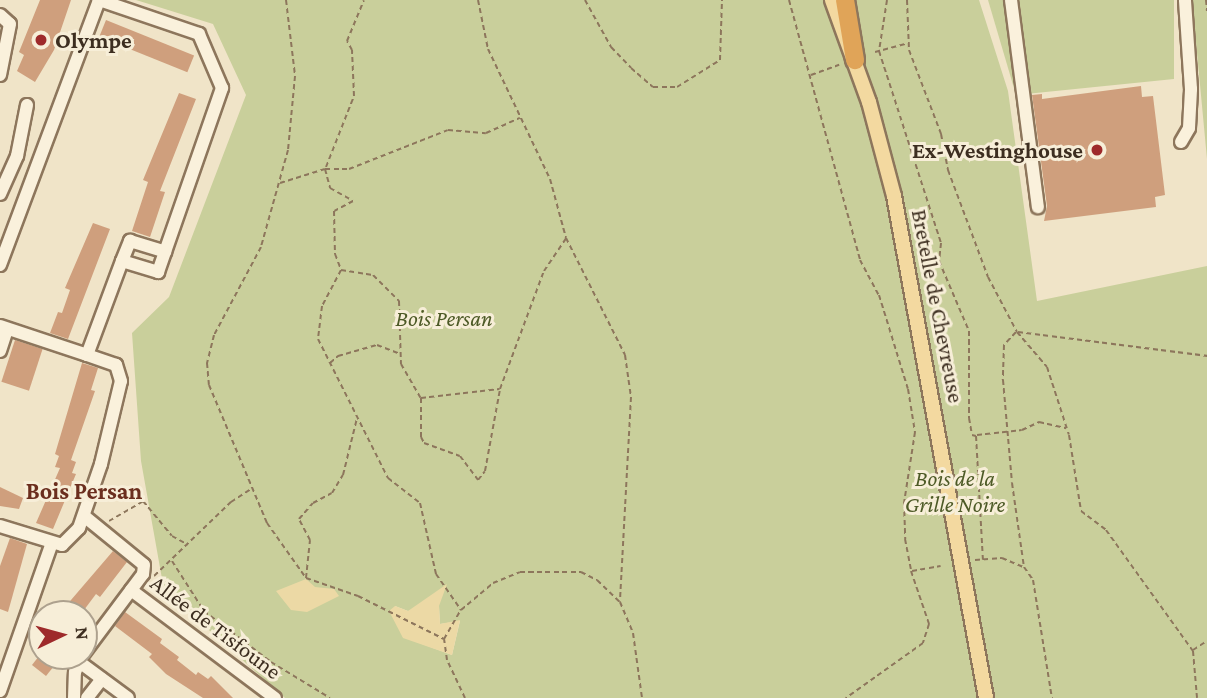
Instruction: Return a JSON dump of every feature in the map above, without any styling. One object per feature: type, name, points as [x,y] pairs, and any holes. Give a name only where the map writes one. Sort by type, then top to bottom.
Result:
[{"type":"highway","points":[[845,0],[847,63]]},
{"type":"main road","name":"Bretelle de Chevreuse","points":[[832,0],[847,63],[894,196],[970,627],[986,698]]},
{"type":"street","points":[[0,265],[99,0],[200,34],[222,88],[158,272],[122,261]]},
{"type":"street","points":[[1011,0],[1038,207]]},
{"type":"street","points":[[1181,142],[1189,128],[1191,89],[1185,0]]},
{"type":"street","points":[[0,15],[10,24],[0,75]]},
{"type":"street","points":[[0,194],[17,156],[27,105]]},
{"type":"street","points":[[87,355],[130,241],[165,252]]},
{"type":"street","points":[[0,351],[4,328],[116,365],[121,381],[83,516],[62,545],[51,545],[0,526]]},
{"type":"street","points":[[83,516],[139,558],[143,574],[98,634]]},
{"type":"street","points":[[0,691],[51,545]]},
{"type":"street","name":"Allée de Tisfoune","points":[[131,590],[275,698]]},
{"type":"street","points":[[74,698],[79,670]]},
{"type":"street","points":[[93,670],[128,698]]},
{"type":"street","points":[[87,698],[102,679]]},
{"type":"path","points":[[286,0],[295,76],[288,150],[261,247],[214,335],[207,363],[214,403],[251,489],[284,551],[306,578],[324,588],[358,596],[444,639]]},
{"type":"path","points":[[364,0],[347,41],[352,50],[354,96],[325,169],[336,194],[353,201],[334,211],[335,254],[341,270],[322,306],[318,339],[388,478],[420,503],[436,574],[461,610]]},
{"type":"path","points":[[478,0],[488,48],[550,178],[566,238],[620,339],[629,378],[620,602]]},
{"type":"path","points":[[584,0],[611,47],[653,87],[677,87],[708,71],[720,60],[722,0]]},
{"type":"path","points":[[789,0],[860,260],[879,295],[908,388],[915,432],[904,503],[911,571],[929,624],[923,643],[846,698]]},
{"type":"path","points":[[887,0],[879,51],[940,243],[939,261],[969,331],[969,418],[972,435],[1010,429],[1022,430],[1039,422],[1067,428]]},
{"type":"path","points":[[907,0],[909,43],[969,230],[1017,332],[1047,367],[1067,428],[1079,479],[1081,511],[1106,530],[1193,650],[1197,698]]},
{"type":"path","points":[[1206,0],[1207,11]]},
{"type":"path","points":[[875,52],[909,43]]},
{"type":"path","points":[[810,76],[847,63]]},
{"type":"path","points":[[279,184],[325,169],[349,169],[448,130],[486,133],[520,117]]},
{"type":"path","points":[[328,179],[331,169]]},
{"type":"path","points":[[341,270],[373,275],[399,301],[402,373],[421,398],[424,443],[460,456],[478,480],[485,471],[500,389],[544,271],[566,238]]},
{"type":"path","points":[[1017,332],[1207,356]]},
{"type":"path","points":[[1017,332],[1004,345],[1010,429],[1024,567],[1033,580],[1052,698]]},
{"type":"path","points":[[329,364],[338,356],[377,345],[400,354]]},
{"type":"path","points":[[421,398],[500,389]]},
{"type":"path","points":[[306,578],[312,561],[310,540],[299,519],[313,503],[332,493],[344,475],[357,417]]},
{"type":"path","points":[[976,436],[983,561]]},
{"type":"path","points":[[143,574],[156,576],[231,502],[251,489]]},
{"type":"path","points":[[99,527],[143,502],[172,536],[189,546]]},
{"type":"path","points":[[974,560],[1002,558],[1024,567]]},
{"type":"path","points":[[173,561],[204,611],[271,662],[330,698]]},
{"type":"path","points":[[911,571],[941,566]]},
{"type":"path","points":[[465,698],[447,660],[444,639],[461,610],[493,583],[520,572],[558,569],[597,580],[620,602],[633,633],[642,698]]},
{"type":"path","points":[[1193,650],[1207,641]]},
{"type":"green space","name":"Bois de la Grille Noire","points":[[136,0],[979,0],[1008,91],[1037,301],[1207,266],[1207,698],[285,698],[164,590],[141,461],[132,333],[169,297],[246,95],[213,24]],"holes":[[[395,606],[408,611],[439,606],[440,624],[460,621],[452,655],[403,637]]]},
{"type":"green space","points":[[988,0],[1174,0],[1174,79],[1016,95]]},
{"type":"green space","points":[[1190,0],[1207,0],[1207,159],[1194,21]]},
{"type":"sand","points":[[306,579],[315,587],[334,589],[339,596],[307,612],[291,610],[276,591]]},
{"type":"sand","points":[[447,584],[439,606],[440,624],[460,620],[452,655],[403,638],[389,611],[395,606],[408,611]]},
{"type":"building","name":"Olympe","points":[[40,0],[71,0],[54,50],[35,82],[17,71],[24,55],[19,52]]},
{"type":"building","points":[[106,20],[194,56],[187,72],[99,37]]},
{"type":"building","name":"Ex-Westinghouse","points":[[1141,86],[1142,97],[1153,96],[1165,195],[1155,197],[1156,207],[1044,221],[1047,206],[1032,95],[1042,94],[1042,99]]},
{"type":"building","points":[[179,93],[196,99],[160,191],[165,192],[150,237],[132,231],[148,182],[143,180]]},
{"type":"building","points":[[93,223],[110,229],[68,339],[50,333],[58,312],[62,313],[70,290],[65,288]]},
{"type":"building","points":[[15,340],[43,349],[29,391],[1,382]]},
{"type":"building","points":[[82,363],[98,368],[91,390],[95,391],[71,460],[76,462],[72,473],[76,474],[53,529],[36,523],[60,468],[55,467],[59,456],[55,454]]},
{"type":"building","points":[[0,487],[23,498],[19,509],[0,506]]},
{"type":"building","points":[[10,538],[27,544],[8,612],[0,609],[0,566]]},
{"type":"building","points":[[113,551],[127,562],[100,597],[96,594],[92,600],[71,600]]},
{"type":"building","points":[[125,612],[162,639],[160,643],[179,657],[177,660],[196,675],[198,672],[208,679],[211,676],[233,698],[203,698],[166,674],[149,657],[152,654],[115,626]]},
{"type":"building","points":[[38,670],[51,670],[46,676]]},
{"type":"place","name":"Olympe","points":[[41,40]]},
{"type":"place","name":"Ex-Westinghouse","points":[[1097,150]]},
{"type":"district","name":"Bois Persan","points":[[84,491]]}]
